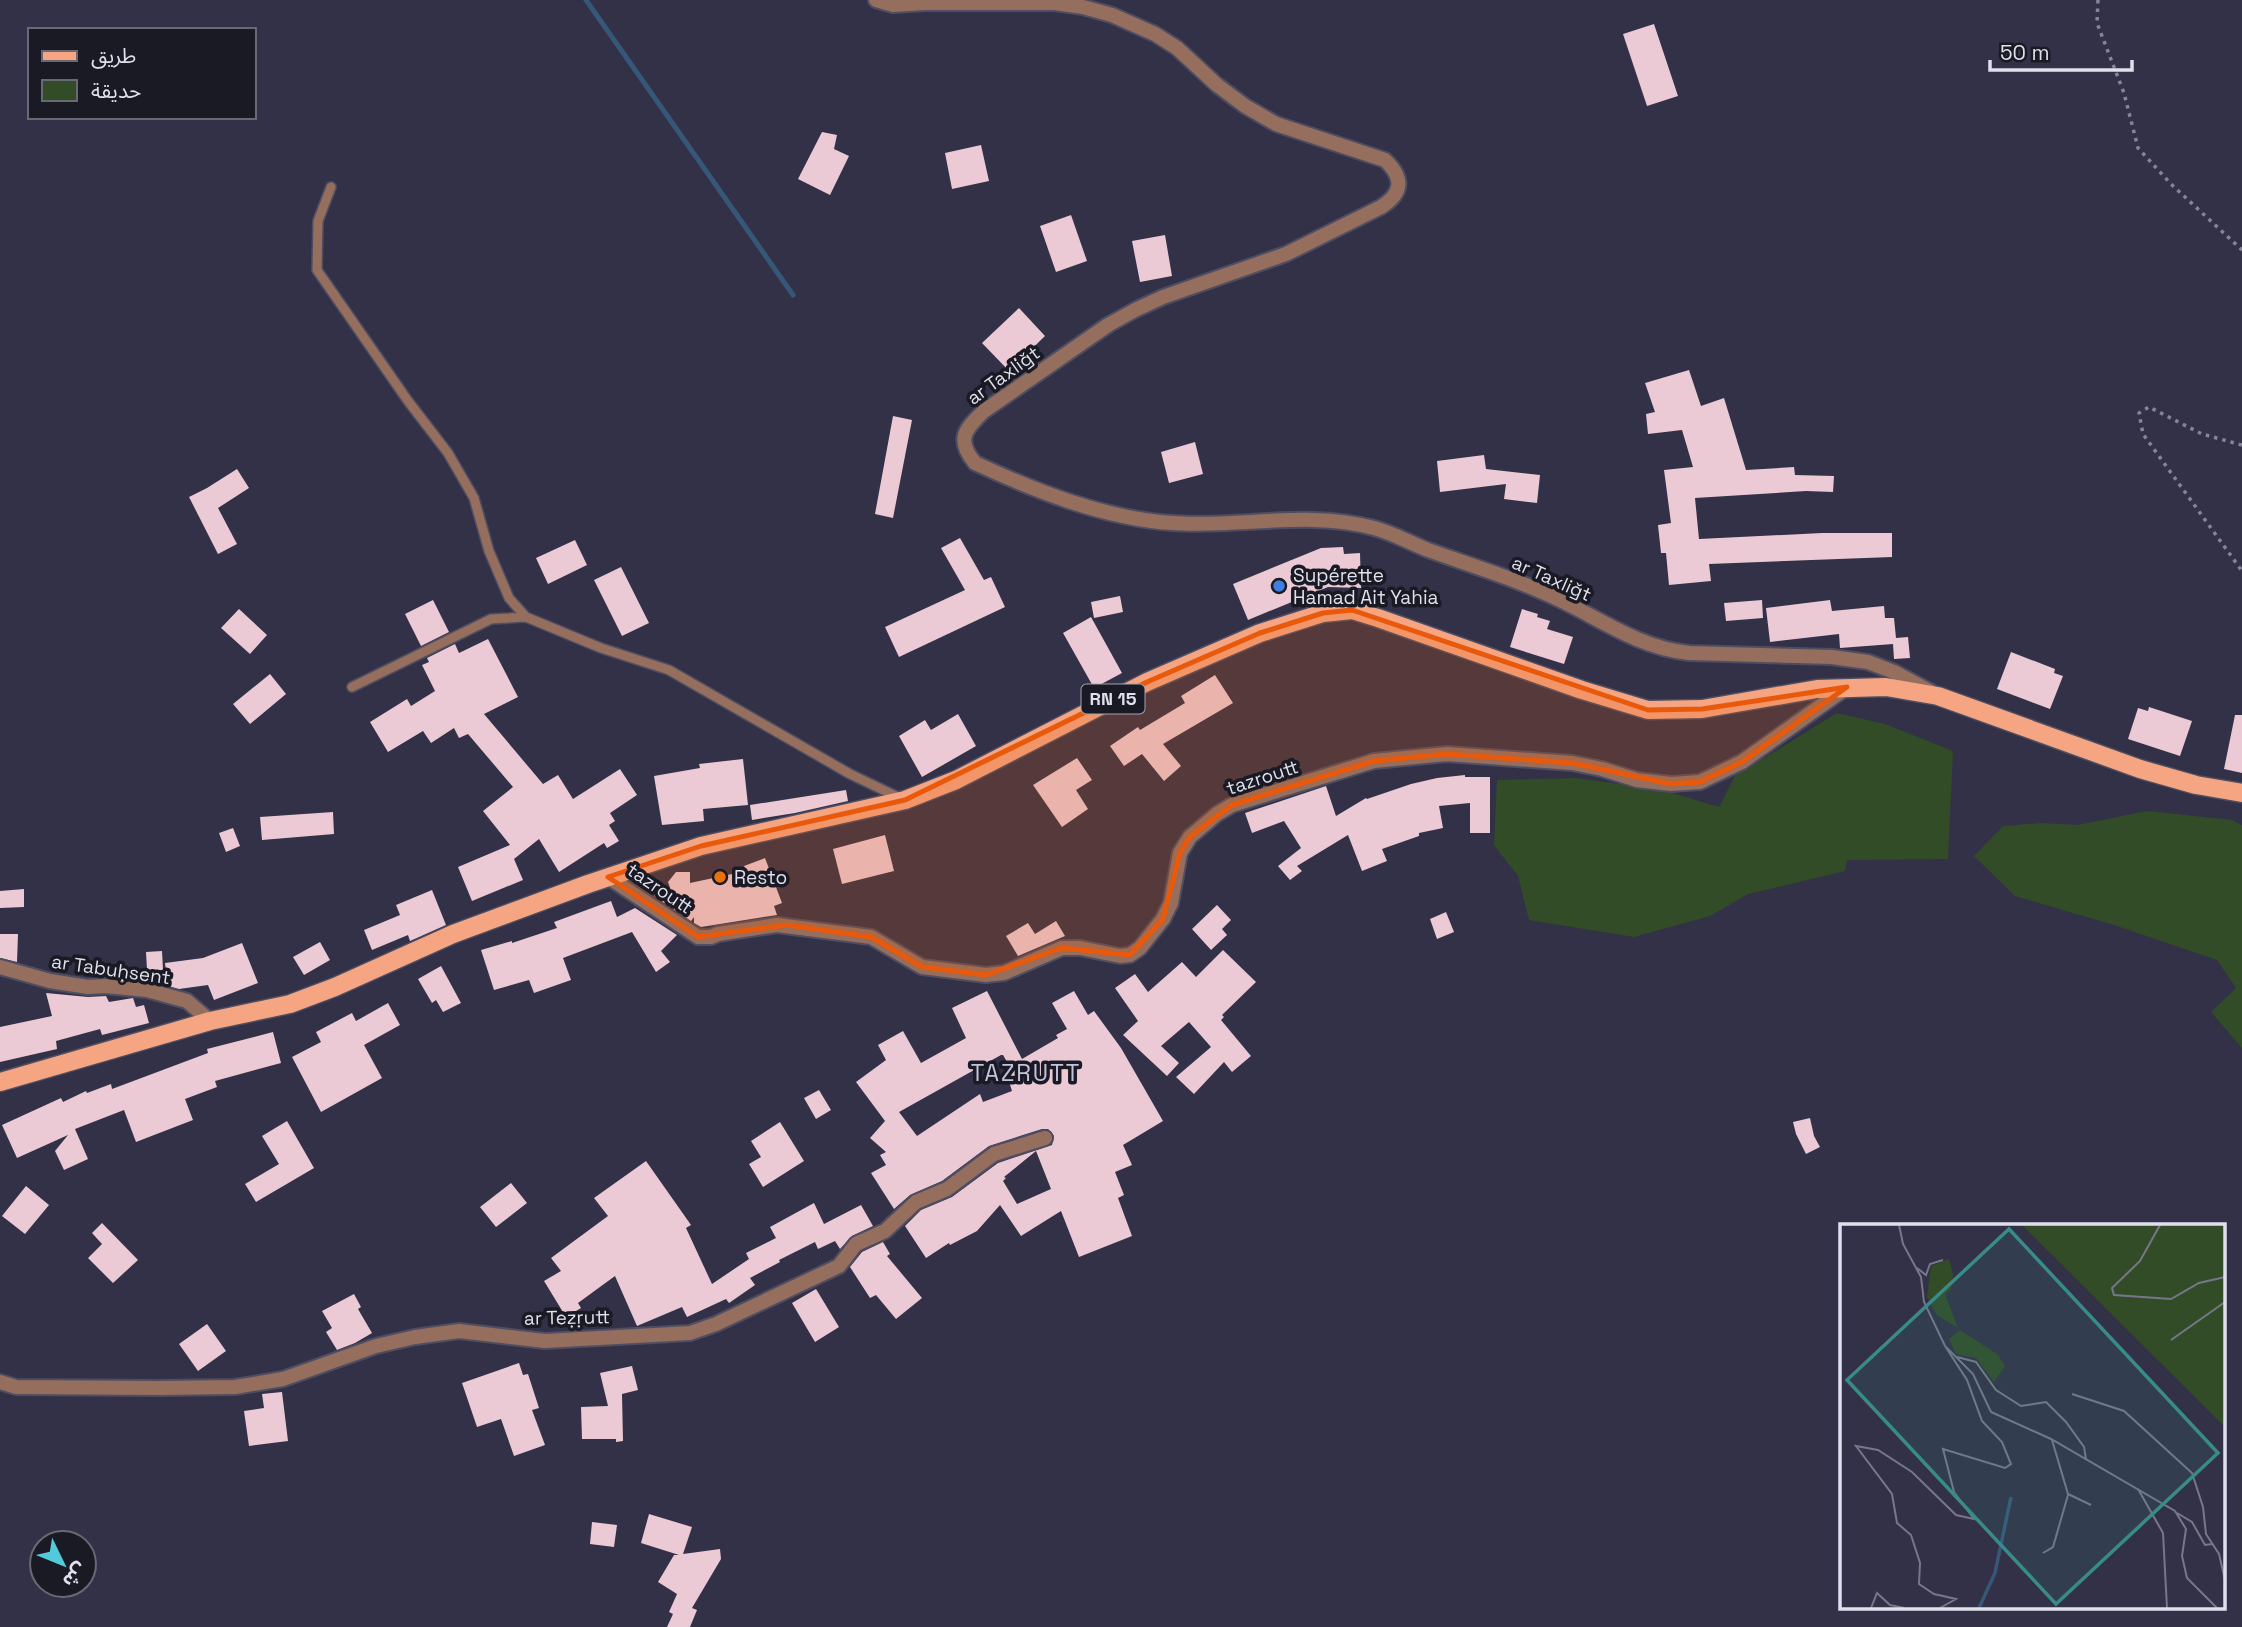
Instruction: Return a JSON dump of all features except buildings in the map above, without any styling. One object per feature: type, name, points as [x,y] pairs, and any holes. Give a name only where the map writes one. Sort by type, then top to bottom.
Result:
[{"type":"main road","name":"RN 15","points":[[0,1082],[210,1021],[290,1004],[335,987],[453,934],[701,846],[905,800],[956,779],[1147,682],[1260,633],[1323,613],[1352,610],[1582,690],[1648,710],[1702,709],[1817,689],[1847,687],[1886,687],[1938,696],[2140,769],[2196,785],[2242,793]]},
{"type":"street","name":"ar Taxliǧt","points":[[876,0],[893,5],[1055,3],[1112,15],[1155,34],[1177,48],[1217,85],[1276,124],[1385,160],[1396,170],[1399,186],[1394,199],[1381,207],[1286,254],[1163,297],[1135,310],[1108,325],[1018,387],[970,424],[963,439],[965,451],[975,463],[1097,511],[1137,519],[1174,523],[1318,520],[1348,522],[1377,529],[1541,592],[1649,646],[1689,653],[1832,657],[1868,662],[1894,672],[1938,696]]},
{"type":"street","name":"tazroutt","points":[[608,877],[698,937],[777,925],[799,927],[872,937],[922,967],[986,975],[1004,973],[1062,948],[1130,955],[1140,948],[1163,919],[1171,902],[1180,853],[1190,837],[1232,805],[1374,761],[1447,754],[1572,763],[1637,780],[1671,784],[1700,782],[1742,762],[1847,687]]},
{"type":"street","name":"ar Tabuḥsent","points":[[0,967],[50,981],[88,987],[147,990],[187,1001],[210,1021]]},
{"type":"street","name":"ar Teẓṛutt","points":[[0,1382],[16,1387],[235,1387],[283,1379],[376,1346],[415,1336],[459,1331],[545,1341],[690,1333],[716,1325],[839,1266],[856,1244],[885,1231],[916,1202],[947,1189],[994,1154],[1045,1138]]},
{"type":"lane","points":[[331,187],[318,221],[317,270],[408,401],[448,453],[474,498],[489,551],[509,598],[526,617],[601,648],[669,670],[850,774],[905,800]]},
{"type":"lane","points":[[352,687],[491,619],[526,617]]},
{"type":"path","points":[[2098,0],[2097,23],[2124,93],[2138,148],[2171,184],[2242,250]]},
{"type":"path","points":[[2242,445],[2202,434],[2149,407],[2139,413],[2143,433],[2242,571]]},
{"type":"highlighted area","points":[[1352,610],[1648,710],[1702,709],[1847,687],[1742,762],[1700,782],[1671,784],[1572,763],[1447,754],[1374,761],[1232,805],[1190,837],[1180,853],[1163,919],[1130,955],[1062,948],[986,975],[922,967],[871,937],[787,925],[698,937],[608,877],[701,846],[905,800],[1147,682],[1260,633],[1323,613]]},
{"type":"green space","points":[[1837,713],[1885,724],[1953,751],[1948,859],[1847,860],[1845,871],[1748,894],[1710,916],[1634,937],[1529,920],[1518,876],[1494,845],[1497,780],[1576,778],[1662,790],[1719,807],[1735,776]]},
{"type":"green space","points":[[2147,811],[2232,820],[2242,825],[2242,1048],[2211,1012],[2236,988],[2217,960],[2114,925],[2015,896],[1974,856],[2003,826],[2040,823],[2078,825]]},
{"type":"waterway","points":[[586,0],[793,295]]},
{"type":"place","name":"Supérette Hamad Ait Yahia","points":[[1279,586]]},
{"type":"place","name":"Resto","points":[[720,877]]},
{"type":"district","name":"TAZRUTT","points":[[1026,1073]]}]
